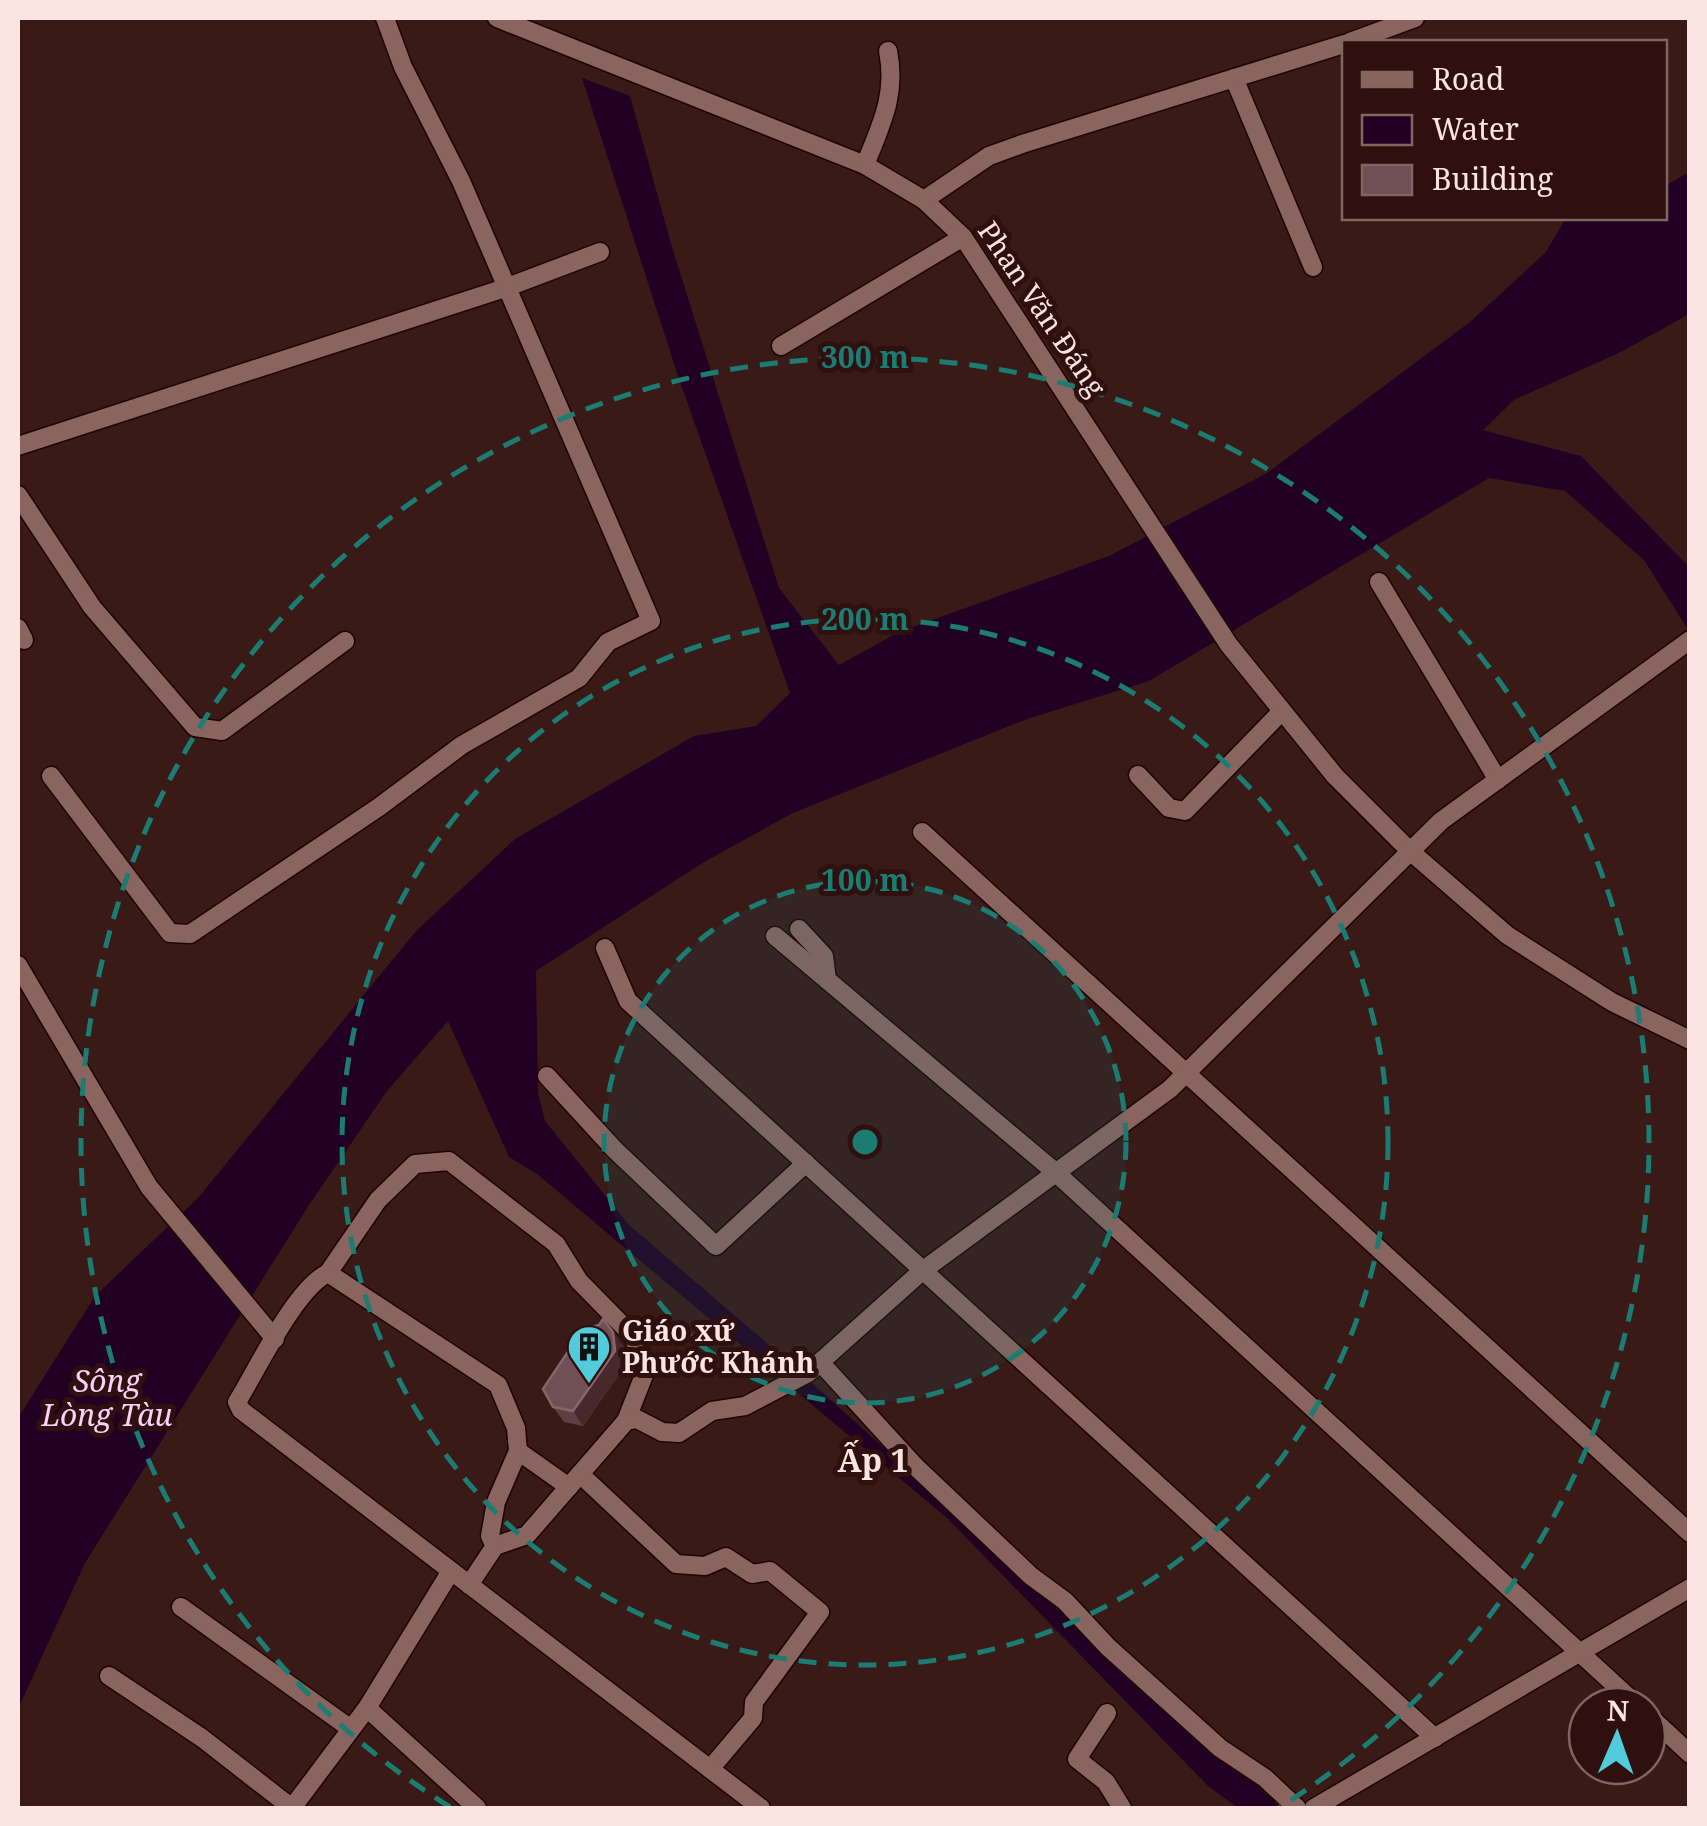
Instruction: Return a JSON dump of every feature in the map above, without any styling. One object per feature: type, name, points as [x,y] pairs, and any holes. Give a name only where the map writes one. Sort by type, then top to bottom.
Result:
[{"type":"street","points":[[51,776],[170,933],[190,934],[462,745],[579,678],[608,642],[651,621],[461,181],[404,67],[386,18]]},
{"type":"street","name":"Phan Văn Đáng","points":[[497,18],[865,165],[924,200],[963,236],[1228,645],[1335,776],[1507,935],[1612,1002],[1690,1040]]},
{"type":"street","points":[[1355,40],[1414,18]]},
{"type":"street","points":[[924,200],[989,156],[1342,45]]},
{"type":"street","points":[[865,165],[890,102],[894,78],[888,52]]},
{"type":"street","points":[[1234,78],[1313,266]]},
{"type":"street","points":[[781,346],[963,236]]},
{"type":"street","points":[[18,446],[505,288],[600,252]]},
{"type":"street","points":[[18,495],[92,606],[195,727],[222,731],[345,641]]},
{"type":"street","points":[[1379,582],[1498,780]]},
{"type":"street","points":[[626,1421],[637,1419],[662,1432],[679,1433],[712,1411],[745,1406],[814,1367],[922,1272],[1187,1074],[1441,821],[1688,644]]},
{"type":"street","points":[[1138,775],[1169,808],[1185,811],[1282,711]]},
{"type":"street","points":[[922,832],[1690,1532]]},
{"type":"street","points":[[798,929],[824,956],[827,980]]},
{"type":"street","points":[[776,936],[1054,1171],[1616,1686]]},
{"type":"street","points":[[605,948],[628,1001],[1435,1738]]},
{"type":"street","points":[[18,965],[150,1187],[276,1340]]},
{"type":"street","points":[[547,1076],[615,1150],[716,1246],[806,1163]]},
{"type":"street","points":[[470,1586],[495,1546],[527,1535],[626,1421],[646,1370],[633,1336],[580,1281],[556,1244],[449,1161],[415,1164],[378,1200],[328,1273],[314,1280],[237,1402],[241,1410],[450,1571],[761,1808]]},
{"type":"street","points":[[328,1273],[498,1385],[516,1428],[518,1451],[496,1502],[490,1536],[495,1546]]},
{"type":"street","points":[[814,1367],[1220,1748],[1265,1778],[1297,1808]]},
{"type":"street","points":[[518,1451],[574,1480],[676,1564],[704,1566],[726,1557],[752,1574],[770,1572],[819,1616],[760,1693],[753,1718],[710,1769]]},
{"type":"street","points":[[109,1676],[202,1738],[292,1808],[367,1708],[450,1571]]},
{"type":"street","points":[[1314,1808],[1690,1588]]},
{"type":"street","points":[[182,1607],[352,1729]]},
{"type":"street","points":[[367,1708],[478,1808]]},
{"type":"street","points":[[1106,1713],[1078,1759],[1106,1782],[1122,1808]]},
{"type":"street","points":[[1667,1733],[1690,1754]]},
{"type":"water","name":"Sông Lòng Tàu","points":[[582,78],[630,96],[672,247],[779,588],[839,665],[899,632],[1109,556],[1267,473],[1470,322],[1546,252],[1564,221],[1667,220],[1667,185],[1689,172],[1689,314],[1623,351],[1514,400],[1483,430],[1581,456],[1689,567],[1689,631],[1644,560],[1565,491],[1489,478],[1149,681],[1027,719],[793,813],[704,862],[536,971],[538,1093],[545,1121],[629,1225],[790,1363],[1274,1800],[1278,1808],[1238,1808],[1208,1786],[947,1518],[537,1174],[509,1157],[448,1021],[387,1091],[309,1205],[85,1563],[18,1709],[18,1418],[95,1296],[198,1198],[416,931],[515,839],[694,736],[756,726],[790,693],[679,379]]},
{"type":"building","points":[[603,1319],[613,1332],[615,1351],[573,1411],[553,1407],[543,1389],[583,1329],[599,1325]]},
{"type":"place","name":"Giáo xứ Phước Khánh","points":[[589,1385]]},
{"type":"district","name":"Ấp 1","points":[[873,1461]]}]
